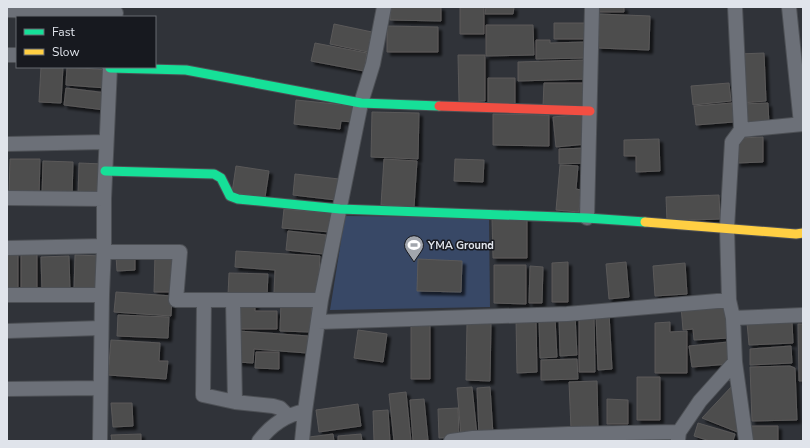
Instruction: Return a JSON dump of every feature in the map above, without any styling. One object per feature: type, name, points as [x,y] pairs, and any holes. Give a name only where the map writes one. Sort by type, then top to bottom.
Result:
[{"type":"street","points":[[302,441],[305,411],[322,300],[360,104],[373,64],[384,7]]},
{"type":"street","points":[[587,218],[592,7]]},
{"type":"street","points":[[734,7],[741,130],[732,142],[727,228],[728,300],[733,318],[735,362],[746,441]]},
{"type":"street","points":[[741,130],[802,124],[798,46],[789,7]]},
{"type":"street","points":[[7,10],[116,12]]},
{"type":"street","points":[[100,441],[104,199],[110,68]]},
{"type":"street","points":[[135,68],[186,70],[360,104],[590,111]]},
{"type":"street","points":[[7,144],[106,142]]},
{"type":"street","points":[[105,171],[214,174],[221,178],[230,196],[238,199],[340,209],[587,218],[796,234],[803,233]]},
{"type":"street","points":[[7,198],[104,199]]},
{"type":"street","points":[[7,248],[104,249],[180,252],[176,300],[322,300]]},
{"type":"street","points":[[7,295],[102,295]]},
{"type":"street","points":[[204,300],[203,395],[235,402],[273,406],[280,408],[288,416]]},
{"type":"street","points":[[233,300],[235,402]]},
{"type":"street","points":[[318,322],[567,314],[728,300]]},
{"type":"street","points":[[733,318],[803,315]]},
{"type":"street","points":[[7,331],[101,328]]},
{"type":"street","points":[[451,441],[473,438],[679,436],[700,401],[735,362]]},
{"type":"street","points":[[7,389],[100,388]]},
{"type":"street","points":[[259,441],[272,426],[288,416],[305,411]]},
{"type":"shaded area","name":"YMA Ground","points":[[345,216],[489,217],[490,307],[330,310]]},
{"type":"building","points":[[391,7],[441,7],[441,21],[390,20]]},
{"type":"building","points":[[460,7],[484,7],[484,34],[460,34]]},
{"type":"building","points":[[486,7],[514,7],[513,14],[485,14]]},
{"type":"building","points":[[599,7],[624,7],[624,12],[599,12]]},
{"type":"building","points":[[599,14],[650,16],[649,50],[598,48]]},
{"type":"building","points":[[554,23],[587,23],[587,39],[554,39]]},
{"type":"building","points":[[334,24],[372,32],[368,52],[330,44]]},
{"type":"building","points":[[486,25],[533,25],[534,55],[486,56]]},
{"type":"building","points":[[387,26],[438,27],[438,52],[387,52]]},
{"type":"building","points":[[536,40],[550,40],[550,43],[587,42],[587,58],[536,59]]},
{"type":"building","points":[[315,43],[367,53],[364,71],[311,61]]},
{"type":"building","points":[[764,53],[766,101],[741,103],[739,54]]},
{"type":"building","points":[[458,55],[485,55],[485,101],[459,102]]},
{"type":"building","points":[[586,60],[587,79],[518,81],[518,62]]},
{"type":"building","points":[[41,68],[63,68],[61,103],[39,102]]},
{"type":"building","points":[[67,68],[108,70],[106,88],[66,85]]},
{"type":"building","points":[[488,78],[515,78],[515,106],[488,106]]},
{"type":"building","points":[[544,83],[585,83],[585,107],[543,106]]},
{"type":"building","points":[[729,83],[731,101],[693,105],[691,86]]},
{"type":"building","points":[[66,88],[107,93],[105,110],[64,105]]},
{"type":"building","points":[[296,100],[355,106],[353,122],[341,121],[340,129],[294,124]]},
{"type":"building","points":[[732,103],[734,122],[696,125],[694,106]]},
{"type":"building","points":[[768,103],[769,125],[742,126],[742,104]]},
{"type":"building","points":[[372,112],[419,113],[418,159],[371,157]]},
{"type":"building","points":[[493,114],[549,115],[549,146],[493,145]]},
{"type":"building","points":[[584,114],[587,144],[556,147],[553,117]]},
{"type":"building","points":[[763,137],[763,162],[737,163],[739,138]]},
{"type":"building","points":[[659,139],[660,171],[636,172],[636,156],[624,156],[624,140]]},
{"type":"building","points":[[587,148],[587,163],[559,164],[559,149]]},
{"type":"building","points":[[10,159],[40,159],[39,196],[9,195]]},
{"type":"building","points":[[384,159],[417,161],[414,207],[381,205]]},
{"type":"building","points":[[455,159],[484,160],[483,182],[454,181]]},
{"type":"building","points":[[43,161],[73,162],[72,197],[42,196]]},
{"type":"building","points":[[79,163],[103,164],[101,197],[78,197]]},
{"type":"building","points":[[560,165],[578,166],[576,189],[581,190],[579,212],[556,210]]},
{"type":"building","points":[[236,166],[269,171],[265,197],[232,193]]},
{"type":"building","points":[[295,174],[339,179],[336,200],[293,195]]},
{"type":"building","points":[[719,195],[720,219],[667,221],[666,197]]},
{"type":"building","points":[[284,209],[331,213],[330,232],[282,228]]},
{"type":"building","points":[[527,217],[527,258],[493,258],[492,218]]},
{"type":"building","points":[[288,231],[326,235],[324,254],[286,250]]},
{"type":"building","points":[[236,251],[320,256],[318,296],[274,293],[275,270],[235,267]]},
{"type":"building","points":[[21,253],[37,254],[37,291],[21,291]]},
{"type":"building","points":[[7,254],[18,254],[18,291],[7,291]]},
{"type":"building","points":[[75,255],[102,256],[101,292],[74,291]]},
{"type":"building","points":[[135,255],[135,270],[117,271],[116,256]]},
{"type":"building","points":[[155,255],[174,256],[173,292],[154,292]]},
{"type":"building","points":[[69,256],[70,291],[42,292],[41,257]]},
{"type":"building","points":[[418,259],[462,261],[461,292],[417,291]]},
{"type":"building","points":[[568,262],[568,302],[552,302],[552,263]]},
{"type":"building","points":[[626,262],[629,297],[609,299],[606,264]]},
{"type":"building","points":[[685,263],[687,294],[655,296],[653,266]]},
{"type":"building","points":[[494,265],[526,265],[526,304],[494,303]]},
{"type":"building","points":[[530,266],[543,267],[542,303],[529,303]]},
{"type":"building","points":[[229,273],[268,274],[267,296],[228,295]]},
{"type":"building","points":[[116,292],[172,296],[171,316],[114,312]]},
{"type":"building","points":[[236,302],[255,302],[255,311],[277,311],[277,329],[236,329]]},
{"type":"building","points":[[726,302],[729,338],[694,340],[693,329],[683,330],[681,306]]},
{"type":"building","points":[[281,303],[312,305],[310,332],[280,331]]},
{"type":"building","points":[[609,313],[612,369],[598,370],[596,314]]},
{"type":"building","points":[[118,315],[169,317],[168,338],[117,336]]},
{"type":"building","points":[[575,315],[577,355],[560,356],[559,316]]},
{"type":"building","points":[[594,315],[595,372],[579,372],[579,316]]},
{"type":"building","points":[[539,318],[555,318],[557,357],[540,358]]},
{"type":"building","points":[[516,319],[536,319],[537,372],[517,373]]},
{"type":"building","points":[[792,321],[793,343],[749,345],[747,323]]},
{"type":"building","points":[[670,322],[670,332],[687,331],[687,373],[655,373],[655,323]]},
{"type":"building","points":[[467,323],[491,323],[490,381],[466,380]]},
{"type":"building","points":[[411,324],[430,324],[430,379],[411,379]]},
{"type":"building","points":[[798,324],[803,324],[803,381],[799,381]]},
{"type":"building","points":[[358,330],[387,334],[383,362],[354,358]]},
{"type":"building","points":[[239,331],[308,336],[307,353],[254,349],[253,363],[237,362]]},
{"type":"building","points":[[111,340],[160,343],[159,361],[168,361],[166,379],[108,375]]},
{"type":"building","points":[[728,342],[730,364],[692,367],[689,346]]},
{"type":"building","points":[[791,346],[792,363],[750,365],[750,349]]},
{"type":"building","points":[[256,352],[279,352],[279,369],[255,368]]},
{"type":"building","points":[[577,359],[578,379],[541,380],[541,360]]},
{"type":"building","points":[[790,366],[795,368],[797,420],[752,421],[750,367]]},
{"type":"building","points":[[637,377],[660,377],[660,420],[637,420]]},
{"type":"building","points":[[597,381],[598,429],[571,429],[569,382]]},
{"type":"building","points":[[732,386],[740,433],[702,418]]},
{"type":"building","points":[[472,387],[477,435],[461,436],[457,388]]},
{"type":"building","points":[[490,387],[493,434],[479,435],[477,388]]},
{"type":"building","points":[[406,392],[411,441],[394,441],[389,394]]},
{"type":"building","points":[[424,399],[428,440],[413,441],[410,400]]},
{"type":"building","points":[[607,399],[628,400],[628,424],[607,424]]},
{"type":"building","points":[[111,403],[132,403],[133,426],[113,427]]},
{"type":"building","points":[[358,404],[361,426],[319,432],[316,410]]},
{"type":"building","points":[[458,408],[459,437],[439,438],[438,409]]},
{"type":"building","points":[[388,410],[390,441],[374,441],[373,411]]},
{"type":"building","points":[[698,423],[735,434],[733,441],[710,441],[694,436]]},
{"type":"building","points":[[751,426],[778,426],[778,441],[751,441]]},
{"type":"building","points":[[141,434],[141,441],[112,441],[111,435]]},
{"type":"building","points":[[333,434],[334,441],[309,441],[309,437]]},
{"type":"building","points":[[361,434],[362,441],[338,441],[338,436]]},
{"type":"building","points":[[626,438],[626,441],[582,441]]},
{"type":"traffic: fast","points":[[110,68],[186,70],[361,103],[439,106]]},
{"type":"traffic: fast","points":[[105,171],[214,174],[221,178],[230,196],[238,199],[340,209],[587,218],[645,222]]},
{"type":"traffic: slow","points":[[645,222],[796,234],[803,233]]},
{"type":"traffic: jam","points":[[439,106],[590,111]]},
{"type":"place","name":"YMA Ground","points":[[414,262]]}]
